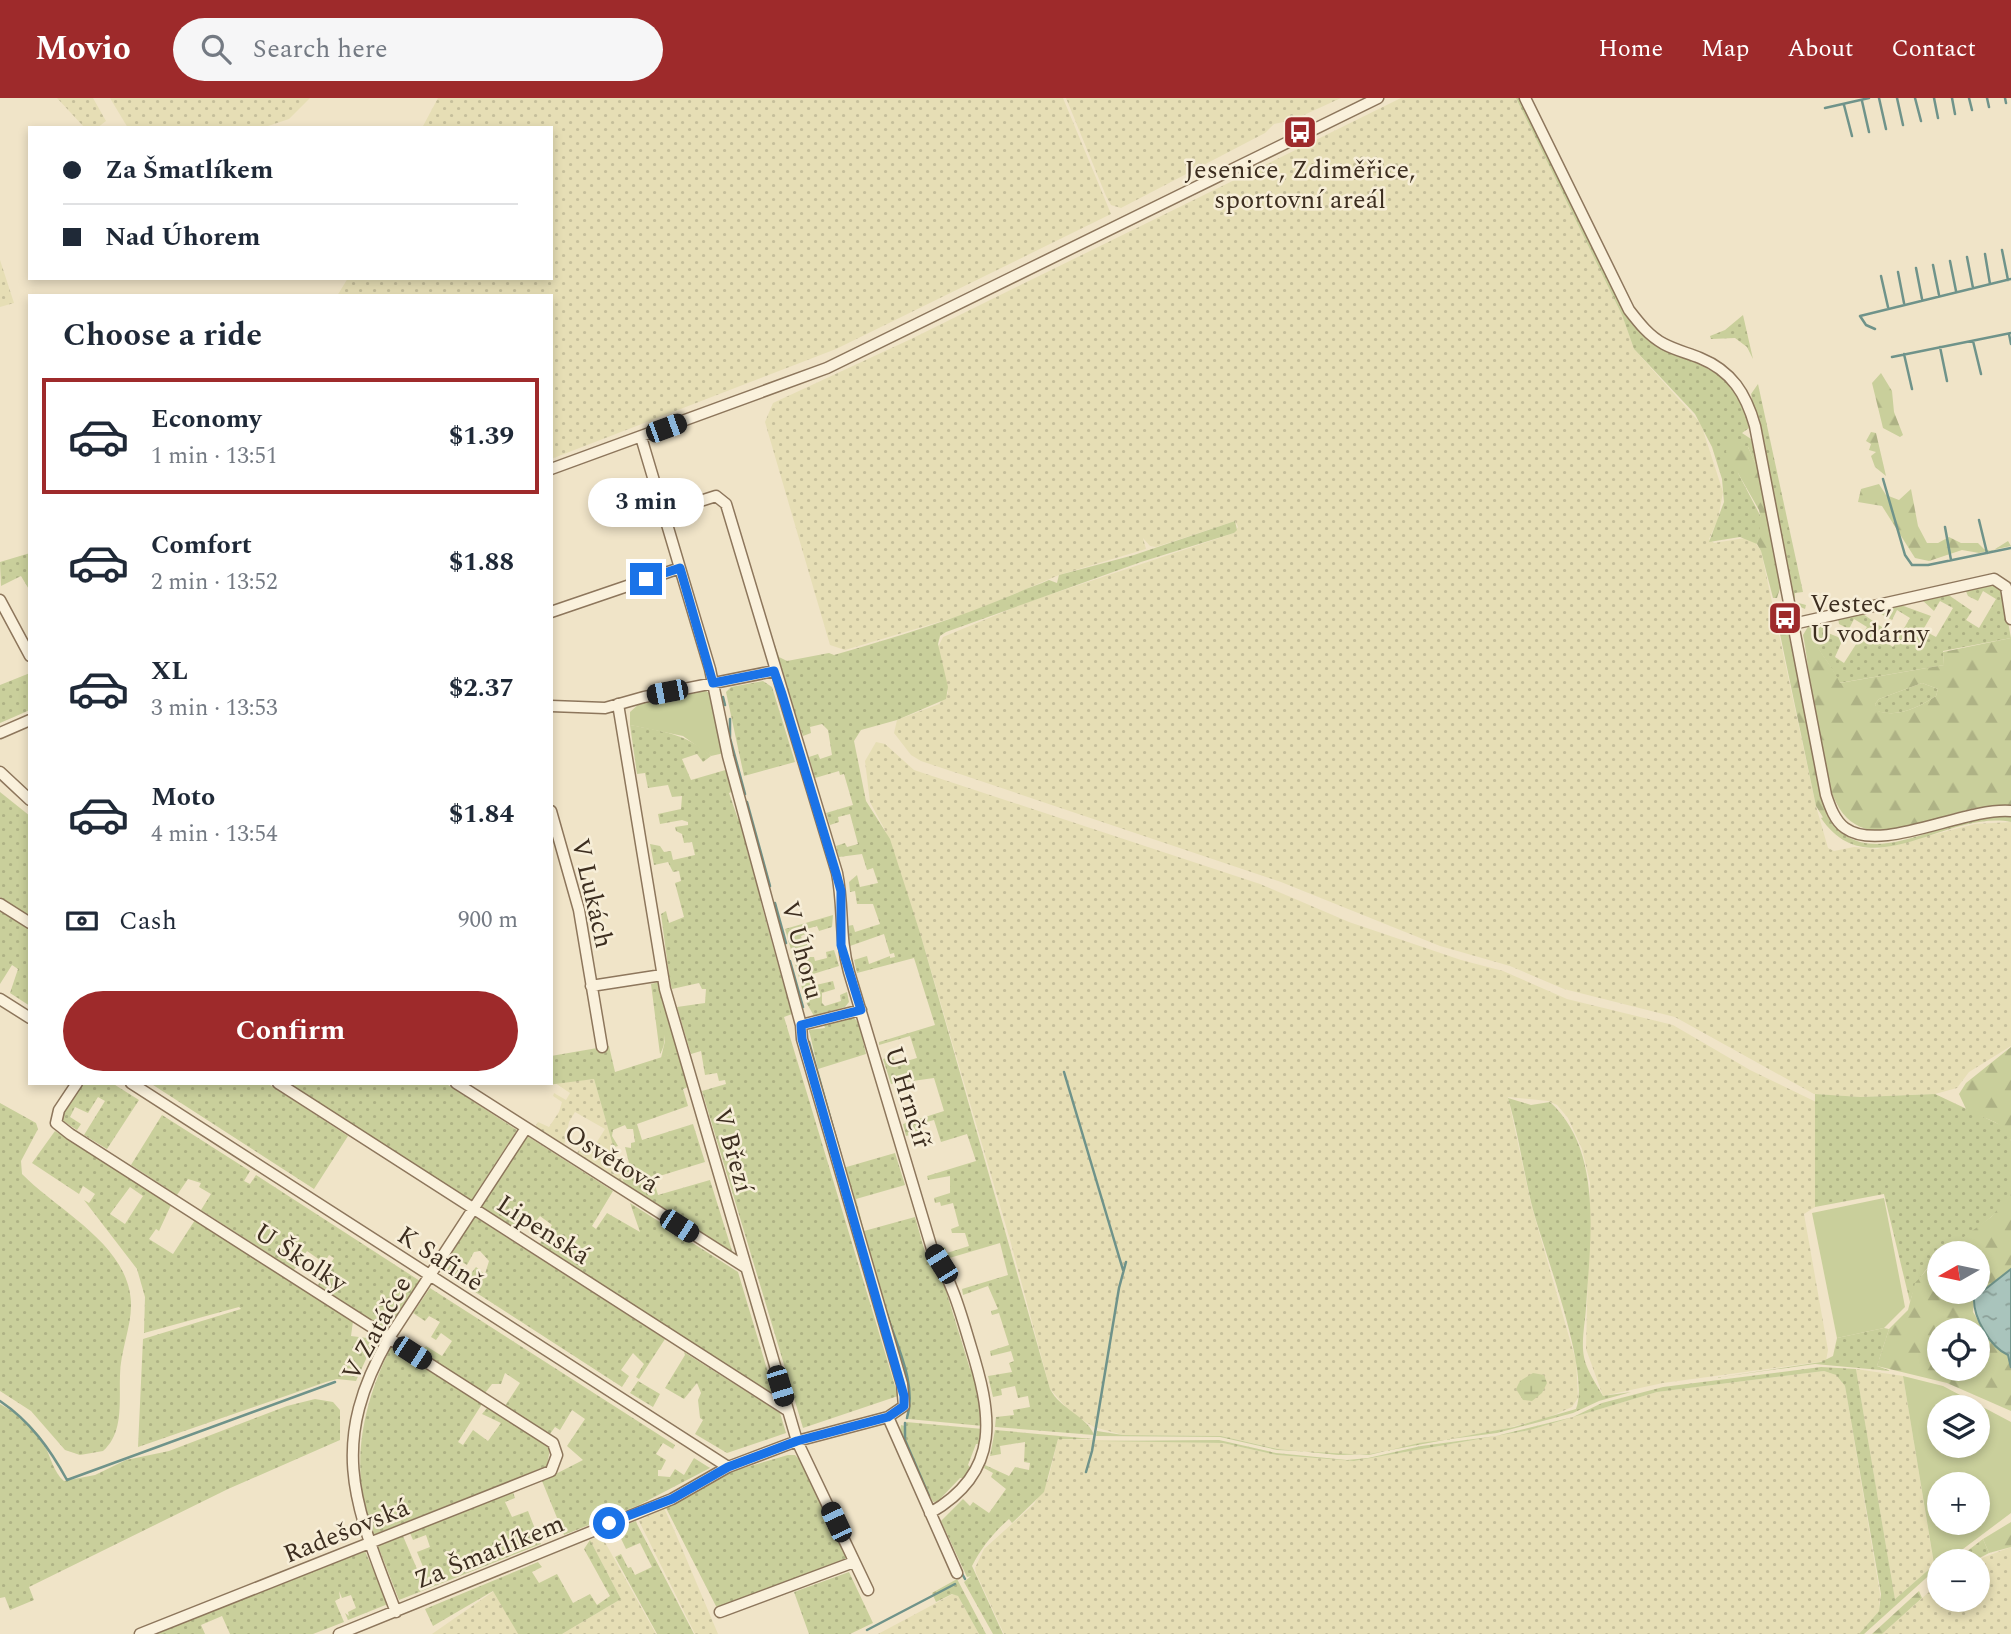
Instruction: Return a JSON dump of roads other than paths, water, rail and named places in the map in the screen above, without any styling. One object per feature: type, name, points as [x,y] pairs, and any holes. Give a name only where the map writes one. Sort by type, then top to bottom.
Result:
[{"type":"street","points":[[553,468],[827,368],[1378,98]]},
{"type":"street","points":[[1525,98],[1629,310],[1640,325],[1665,345],[1718,367],[1734,380],[1747,399],[1755,426],[1826,795],[1835,817],[1845,829],[1874,838],[1893,836],[1975,812],[1991,809],[2011,811]]},
{"type":"street","name":"V Úhoru","points":[[641,437],[713,683],[728,756],[801,1025],[802,1039],[902,1384],[904,1406],[888,1417]]},
{"type":"street","name":"U Hrnčíř","points":[[663,513],[716,496],[726,504],[841,891],[841,945],[932,1249],[951,1279],[988,1412],[983,1452],[974,1471],[958,1494],[930,1513]]},
{"type":"street","points":[[553,611],[680,568]]},
{"type":"street","points":[[1793,624],[1994,579],[2006,587],[2011,619]]},
{"type":"street","points":[[0,600],[27,643]]},
{"type":"street","points":[[553,706],[591,709],[774,671]]},
{"type":"street","name":"V Březí","points":[[618,704],[649,881],[662,975],[797,1441],[868,1590]]},
{"type":"street","points":[[0,733],[28,721]]},
{"type":"street","points":[[0,772],[28,798]]},
{"type":"street","name":"V Lukách","points":[[553,818],[579,910],[602,1048]]},
{"type":"street","points":[[0,904],[28,922]]},
{"type":"street","name":"V Lukách","points":[[591,986],[662,975]]},
{"type":"street","points":[[0,999],[28,1017]]},
{"type":"street","points":[[801,1025],[861,1010]]},
{"type":"street","name":"U Školky","points":[[76,1085],[59,1110],[56,1123],[70,1134],[552,1443],[557,1455]]},
{"type":"street","name":"K Safině","points":[[134,1085],[728,1467]]},
{"type":"street","name":"Lipenská","points":[[281,1085],[787,1410]]},
{"type":"street","name":"Osvětová","points":[[459,1085],[745,1267]]},
{"type":"street","name":"V Zatáčce","points":[[396,1612],[360,1517],[351,1447],[359,1402],[370,1371],[389,1338],[526,1128]]},
{"type":"street","points":[[888,1417],[957,1573]]},
{"type":"street","name":"Za Šmatlíkem","points":[[339,1634],[672,1499],[728,1467],[797,1441],[888,1417]]},
{"type":"street","name":"Radešovská","points":[[140,1634],[551,1471],[557,1455]]},
{"type":"street","points":[[720,1612],[855,1562]]},
{"type":"water","points":[[2011,1269],[2011,1368],[2008,1355],[1990,1339],[1990,1318],[1978,1318],[1976,1314],[1974,1304],[1990,1304],[1990,1285]]},
{"type":"waterway","points":[[1825,108],[1869,98]]},
{"type":"waterway","points":[[1879,98],[1886,129]]},
{"type":"waterway","points":[[1897,98],[1903,125]]},
{"type":"waterway","points":[[1915,98],[1921,121]]},
{"type":"waterway","points":[[1934,98],[1938,118]]},
{"type":"waterway","points":[[1952,98],[1955,114]]},
{"type":"waterway","points":[[1969,98],[1972,110]]},
{"type":"waterway","points":[[1987,98],[1989,107]]},
{"type":"waterway","points":[[2005,98],[2006,103]]},
{"type":"waterway","points":[[1862,101],[1869,132]]},
{"type":"waterway","points":[[1844,105],[1852,136]]},
{"type":"waterway","points":[[2002,250],[2008,280]]},
{"type":"waterway","points":[[1985,254],[1990,284]]},
{"type":"waterway","points":[[1967,257],[1973,288]]},
{"type":"waterway","points":[[1950,261],[1956,291]]},
{"type":"waterway","points":[[1933,265],[1939,295]]},
{"type":"waterway","points":[[1916,268],[1922,299]]},
{"type":"waterway","points":[[1898,272],[1904,303]]},
{"type":"waterway","points":[[1881,276],[1888,307]]},
{"type":"waterway","points":[[1875,329],[1866,325],[1860,316],[2011,279]]},
{"type":"waterway","points":[[1892,357],[2011,333]]},
{"type":"waterway","points":[[2009,334],[2011,344]]},
{"type":"waterway","points":[[1973,341],[1981,374]]},
{"type":"waterway","points":[[1940,347],[1947,381]]},
{"type":"waterway","points":[[1904,354],[1912,389]]},
{"type":"waterway","points":[[1883,479],[1905,555],[1912,565],[1928,565],[2011,548]]},
{"type":"waterway","points":[[1979,520],[1987,553]]},
{"type":"waterway","points":[[1945,527],[1951,560]]},
{"type":"waterway","points":[[723,697],[725,705]]},
{"type":"waterway","points":[[730,719],[730,738],[745,794]]},
{"type":"waterway","points":[[747,802],[770,886]]},
{"type":"waterway","points":[[775,903],[786,943]]},
{"type":"waterway","points":[[790,961],[803,1007]]},
{"type":"waterway","points":[[809,1042],[841,1156]]},
{"type":"waterway","points":[[1064,1072],[1123,1270]]},
{"type":"waterway","points":[[1086,1472],[1126,1262]]},
{"type":"waterway","points":[[887,1314],[908,1379],[910,1392],[907,1418]]},
{"type":"waterway","points":[[0,1401],[21,1417],[38,1436],[67,1480],[335,1382]]},
{"type":"waterway","points":[[905,1423],[905,1440],[929,1496]]},
{"type":"waterway","points":[[960,1570],[965,1579]]},
{"type":"waterway","points":[[867,1630],[955,1584]]},
{"type":"place","name":"Jesenice, Zdiměřice, sportovní areál","points":[[1300,132]]},
{"type":"place","name":"Vestec, U vodárny","points":[[1785,618]]}]
